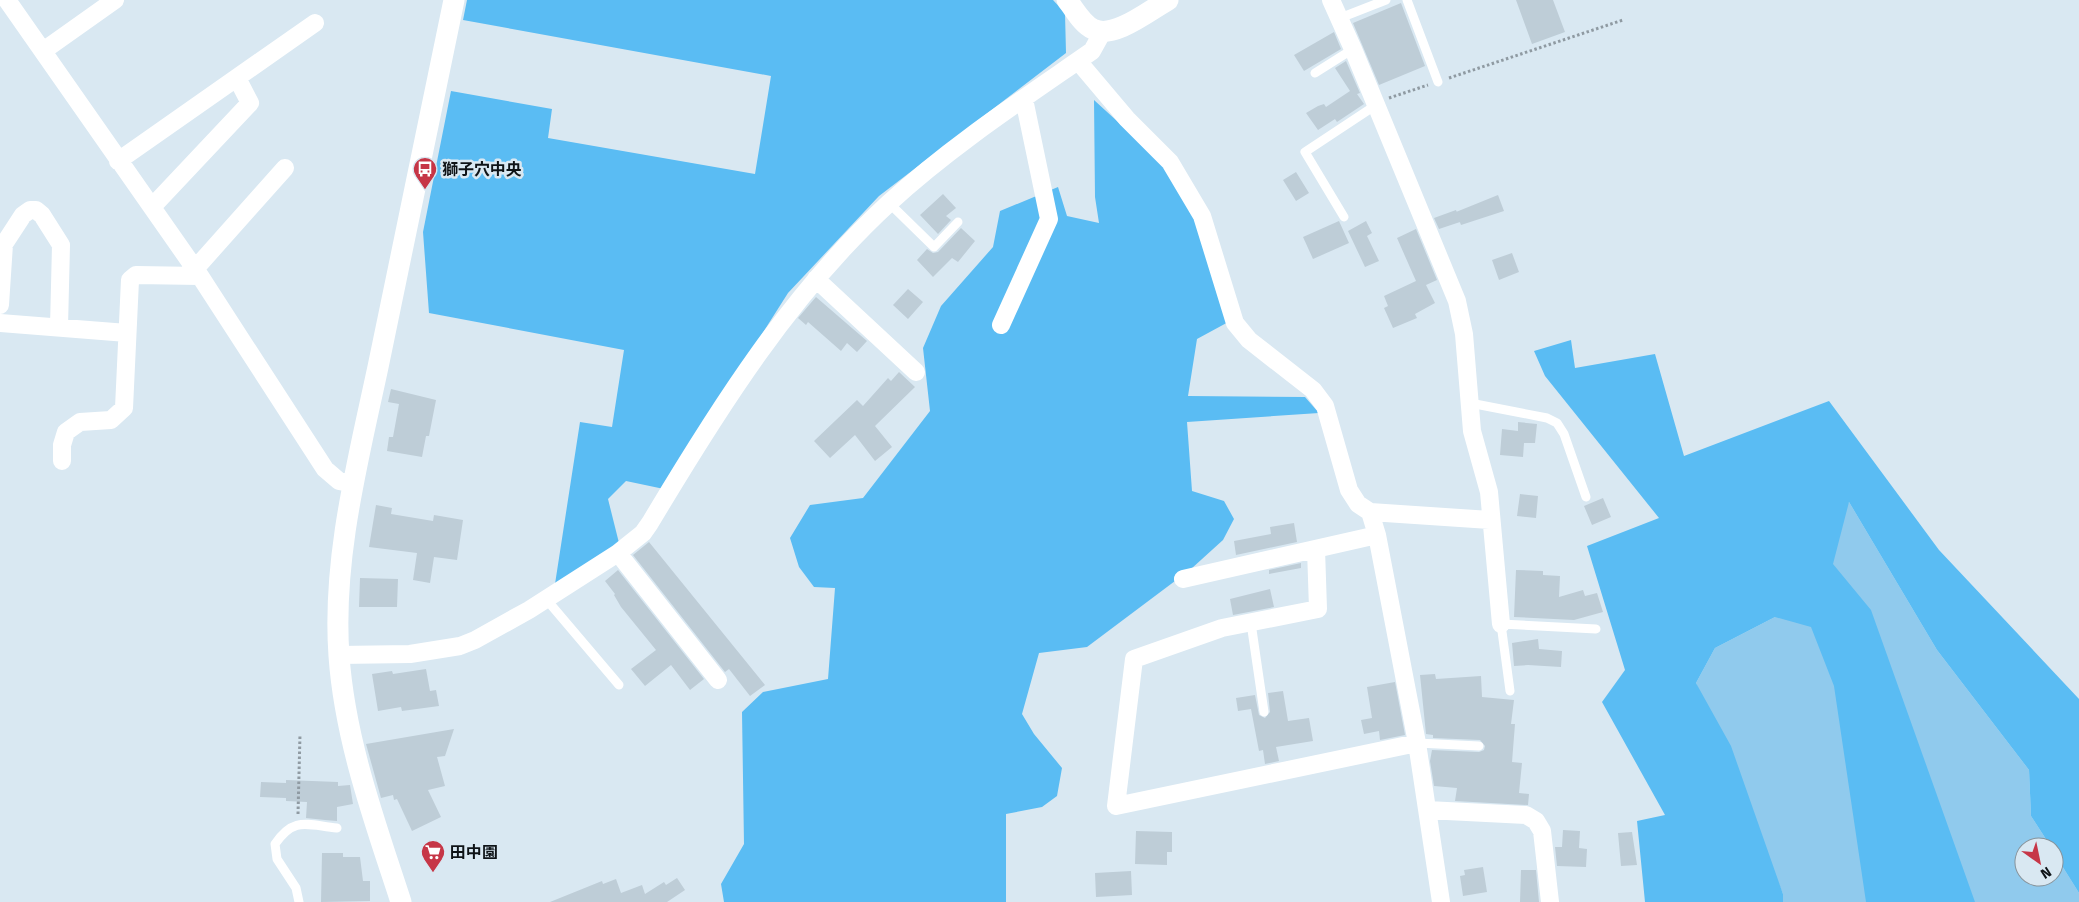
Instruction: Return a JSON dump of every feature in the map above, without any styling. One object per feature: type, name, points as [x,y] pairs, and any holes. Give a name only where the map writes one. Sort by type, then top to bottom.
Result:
[{"type":"street","points":[[7,0],[198,273],[325,469],[339,481],[354,484]]},
{"type":"street","points":[[43,51],[114,0]]},
{"type":"street","points":[[401,902],[362,784],[347,716],[339,655],[340,576],[354,484],[454,0]]},
{"type":"street","points":[[1070,1],[1087,25],[1102,33],[1114,31],[1168,0]]},
{"type":"street","points":[[1330,0],[1340,18],[1376,103],[1457,301],[1464,334],[1472,431],[1489,492],[1490,520],[1501,624]]},
{"type":"street","points":[[118,161],[316,23]]},
{"type":"street","points":[[339,655],[410,654],[460,646],[500,627],[632,543],[646,528],[737,386],[797,301],[816,279],[889,203],[981,128],[1092,51],[1102,33]]},
{"type":"street","points":[[1078,61],[1127,119],[1170,162],[1202,216],[1235,323],[1249,340],[1313,390],[1326,406],[1349,490],[1358,504],[1370,512],[1490,520]]},
{"type":"street","points":[[152,208],[250,103],[237,78]]},
{"type":"street","points":[[1001,325],[1048,219],[1024,98]]},
{"type":"street","points":[[62,462],[62,444],[66,432],[80,422],[111,420],[124,408],[130,280],[136,275],[198,273],[285,168]]},
{"type":"street","points":[[0,305],[4,244],[23,215],[30,210],[36,210],[47,222],[61,245],[60,327]]},
{"type":"street","points":[[816,279],[916,372]]},
{"type":"street","points":[[0,323],[127,333]]},
{"type":"street","points":[[1370,512],[1377,535],[1417,743],[1441,902]]},
{"type":"street","points":[[1183,579],[1377,535]]},
{"type":"street","points":[[1316,549],[1318,610],[1222,628],[1134,659],[1116,806],[1417,743]]},
{"type":"street","points":[[618,553],[718,680]]},
{"type":"street","points":[[1427,810],[1526,815],[1536,821],[1542,830],[1550,902]]},
{"type":"lane","points":[[1340,18],[1386,0]]},
{"type":"lane","points":[[1407,0],[1438,82]]},
{"type":"lane","points":[[1316,73],[1353,49]]},
{"type":"lane","points":[[1344,217],[1305,152],[1370,109],[1376,103]]},
{"type":"lane","points":[[889,203],[934,247],[958,222]]},
{"type":"lane","points":[[1470,403],[1547,418],[1557,423],[1564,434],[1586,497]]},
{"type":"lane","points":[[546,599],[619,685]]},
{"type":"lane","points":[[1251,623],[1264,712]]},
{"type":"lane","points":[[1510,691],[1501,624],[1596,629]]},
{"type":"lane","points":[[1417,743],[1479,746]]},
{"type":"lane","points":[[299,902],[296,888],[277,860],[275,844],[284,831],[298,824],[337,828]]},
{"type":"path","points":[[1376,103],[1624,20]]},
{"type":"path","points":[[298,824],[300,734]]},
{"type":"shaded area","points":[[467,0],[1053,0],[1065,13],[1066,53],[879,196],[788,293],[664,489],[626,481],[608,499],[619,543],[555,584],[580,422],[612,427],[624,350],[429,313],[423,232],[451,91],[552,109],[548,138],[755,174],[771,76],[463,20]]},
{"type":"shaded area","points":[[1094,100],[1165,165],[1200,216],[1232,320],[1197,339],[1188,396],[1305,397],[1319,413],[1187,422],[1192,491],[1224,501],[1234,519],[1223,540],[1191,569],[1087,647],[1039,653],[1022,714],[1034,734],[1062,768],[1057,796],[1042,807],[1006,814],[1006,902],[724,902],[721,884],[744,844],[742,712],[763,692],[828,679],[835,588],[814,587],[799,567],[790,538],[810,505],[863,498],[930,411],[923,348],[941,306],[993,247],[1000,211],[1058,187],[1067,216],[1099,223],[1095,197]]},
{"type":"shaded area","points":[[1571,340],[1575,368],[1655,354],[1684,456],[1829,401],[1939,550],[2079,699],[2079,893],[2064,869],[2064,837],[2045,837],[2031,816],[2029,770],[1937,650],[1849,502],[1833,564],[1871,610],[1975,902],[1866,902],[1834,686],[1811,627],[1775,617],[1715,648],[1696,683],[1731,746],[1783,894],[1783,902],[1645,902],[1637,821],[1665,815],[1602,702],[1625,670],[1587,546],[1659,518],[1545,376],[1534,351]]},
{"type":"shaded area","points":[[1849,502],[1937,650],[2029,770],[2031,816],[2045,837],[2014,837],[2014,887],[2064,887],[2064,869],[2079,893],[2079,902],[1783,902],[1783,894],[1696,683],[1715,648],[1775,617]]},
{"type":"building","points":[[1516,0],[1553,0],[1565,32],[1532,44]]},
{"type":"building","points":[[1401,3],[1425,66],[1379,85],[1353,23]]},
{"type":"building","points":[[1334,32],[1341,49],[1304,71],[1294,55]]},
{"type":"building","points":[[1346,61],[1360,93],[1357,94],[1364,104],[1337,122],[1335,119],[1318,130],[1306,113],[1324,104],[1326,107],[1350,91],[1335,68]]},
{"type":"building","points":[[1296,172],[1309,193],[1296,201],[1283,180]]},
{"type":"building","points":[[943,194],[956,208],[946,216],[951,220],[938,234],[920,215]]},
{"type":"building","points":[[1498,195],[1504,211],[1461,225],[1456,212]]},
{"type":"building","points":[[1456,210],[1460,222],[1439,229],[1434,218]]},
{"type":"building","points":[[1339,221],[1349,243],[1313,259],[1303,237]]},
{"type":"building","points":[[1366,221],[1372,233],[1367,236],[1379,261],[1365,267],[1348,231]]},
{"type":"building","points":[[961,228],[975,241],[958,262],[952,258],[933,277],[917,260],[927,249],[933,253],[938,252]]},
{"type":"building","points":[[1416,229],[1437,280],[1426,285],[1435,303],[1415,314],[1417,318],[1393,328],[1384,308],[1388,306],[1384,296],[1416,281],[1397,238]]},
{"type":"building","points":[[1512,253],[1519,272],[1499,280],[1492,260]]},
{"type":"building","points":[[908,289],[923,302],[908,319],[893,305]]},
{"type":"building","points":[[816,297],[867,341],[857,352],[847,343],[841,351],[808,322],[806,325],[798,318]]},
{"type":"building","points":[[899,372],[915,387],[875,426],[892,447],[875,461],[855,435],[830,458],[814,441],[857,400],[863,406],[888,378],[891,381]]},
{"type":"building","points":[[391,389],[436,400],[429,436],[426,436],[422,457],[387,451],[389,437],[393,437],[399,404],[388,402]]},
{"type":"building","points":[[1518,422],[1537,424],[1535,443],[1524,443],[1523,457],[1500,455],[1502,429],[1518,431]]},
{"type":"building","points":[[1520,494],[1538,496],[1536,518],[1517,516]]},
{"type":"building","points":[[1603,498],[1611,517],[1592,525],[1584,506]]},
{"type":"building","points":[[376,505],[392,508],[391,514],[433,521],[434,515],[463,520],[457,560],[434,557],[430,583],[413,580],[417,553],[369,547]]},
{"type":"building","points":[[1294,523],[1297,542],[1236,555],[1234,541],[1271,534],[1270,527]]},
{"type":"building","points":[[649,542],[765,685],[750,696],[729,669],[725,672],[633,555]]},
{"type":"building","points":[[1301,563],[1301,568],[1269,574],[1269,570]]},
{"type":"building","points":[[618,570],[704,679],[690,690],[671,665],[645,686],[631,669],[656,650],[621,607],[615,594],[605,581]]},
{"type":"building","points":[[1516,570],[1543,571],[1543,575],[1560,576],[1559,597],[1583,590],[1585,596],[1597,593],[1603,612],[1574,620],[1514,617]]},
{"type":"building","points":[[360,578],[398,579],[397,607],[359,607]]},
{"type":"building","points":[[1270,589],[1274,607],[1233,615],[1230,599]]},
{"type":"building","points":[[1538,639],[1539,649],[1562,651],[1561,667],[1514,666],[1512,643]]},
{"type":"building","points":[[426,669],[430,691],[436,690],[439,706],[402,711],[401,707],[378,711],[372,674],[392,671],[393,674]]},
{"type":"building","points":[[1435,674],[1436,679],[1481,676],[1482,697],[1514,700],[1511,724],[1515,724],[1512,762],[1522,763],[1519,793],[1529,794],[1528,805],[1455,801],[1457,788],[1434,786],[1430,761],[1432,750],[1479,752],[1484,750],[1485,746],[1480,740],[1433,738],[1433,735],[1426,734],[1420,675]]},
{"type":"building","points":[[1395,682],[1405,735],[1380,740],[1379,731],[1364,734],[1361,720],[1372,718],[1367,687]]},
{"type":"building","points":[[1283,691],[1288,721],[1309,718],[1313,741],[1276,747],[1279,761],[1265,764],[1263,750],[1259,751],[1251,709],[1238,711],[1236,698],[1255,695],[1259,715],[1265,718],[1270,712],[1268,693]]},
{"type":"building","points":[[454,729],[445,756],[437,757],[445,786],[428,790],[441,817],[412,831],[397,799],[394,800],[393,795],[381,798],[366,744]]},
{"type":"building","points":[[286,780],[338,782],[338,786],[350,785],[353,804],[337,807],[337,821],[306,818],[307,802],[286,801],[286,798],[260,797],[261,782],[286,783]]},
{"type":"building","points":[[1563,830],[1580,831],[1579,848],[1587,849],[1586,867],[1557,866],[1555,847],[1562,847]]},
{"type":"building","points":[[1136,831],[1172,832],[1172,852],[1167,852],[1167,865],[1135,864]]},
{"type":"building","points":[[1632,832],[1637,865],[1621,866],[1618,833]]},
{"type":"building","points":[[322,853],[343,853],[343,857],[360,857],[363,881],[370,881],[370,901],[321,902]]},
{"type":"building","points":[[1483,867],[1487,892],[1463,896],[1460,876],[1465,875],[1464,870]]},
{"type":"building","points":[[1521,870],[1536,870],[1539,902],[1520,902]]},
{"type":"building","points":[[1131,871],[1132,895],[1096,897],[1095,873]]},
{"type":"building","points":[[677,878],[685,890],[667,902],[550,902],[602,881],[603,884],[616,879],[621,893],[642,885],[645,894],[664,882],[666,885]]},
{"type":"place","name":"獅子穴中央","points":[[425,190]]},
{"type":"place","name":"田中園","points":[[433,873]]}]
